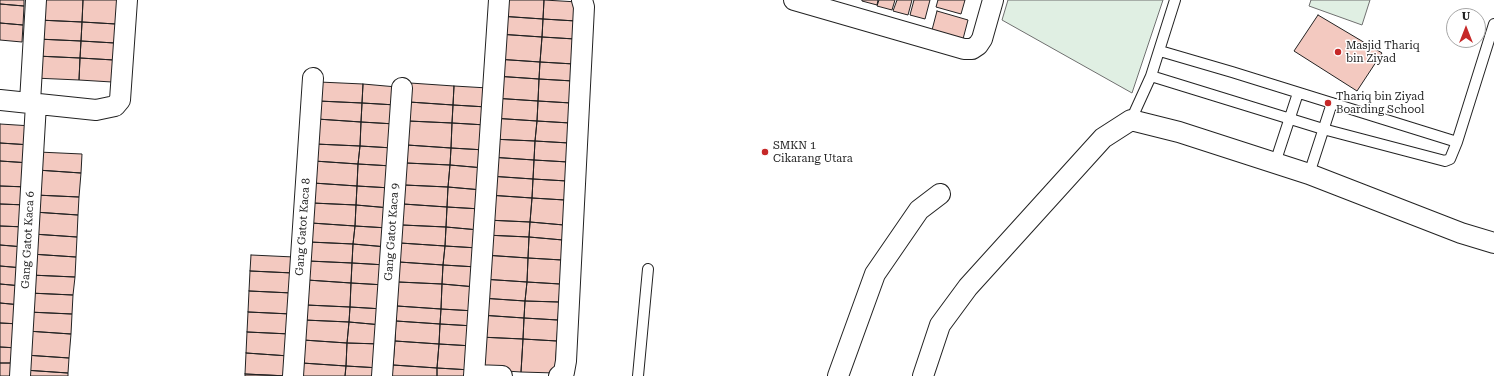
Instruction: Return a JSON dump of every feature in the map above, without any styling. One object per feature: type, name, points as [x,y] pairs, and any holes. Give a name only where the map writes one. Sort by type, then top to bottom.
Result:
[{"type":"street","name":"Gang Gatot Kaca 6","points":[[20,376],[33,103],[36,0]]},
{"type":"street","points":[[0,100],[96,110],[115,106],[120,100],[127,0]]},
{"type":"street","points":[[498,0],[474,375],[502,376]]},
{"type":"street","points":[[559,376],[564,372],[566,361],[584,7],[582,0]]},
{"type":"street","points":[[794,0],[964,49],[972,49],[978,45],[982,39],[993,0]]},
{"type":"street","name":"Gang Gatot Kaca 8","points":[[293,376],[313,78]]},
{"type":"street","name":"Gang Gatot Kaca 9","points":[[382,376],[402,88]]},
{"type":"street","points":[[923,376],[940,324],[968,287],[1103,138],[1131,120],[1179,132],[1309,174],[1461,233],[1494,243]]},
{"type":"street","points":[[838,376],[875,274],[919,210],[940,194]]},
{"type":"lane","points":[[1131,120],[1151,76],[1175,0]]},
{"type":"lane","points":[[1151,76],[1323,129],[1440,161],[1445,161],[1450,160],[1457,142],[1494,24]]},
{"type":"lane","points":[[1160,51],[1457,142]]},
{"type":"lane","points":[[1275,163],[1298,93]]},
{"type":"lane","points":[[1309,174],[1332,103]]},
{"type":"lane","points":[[638,376],[648,269]]},
{"type":"green space","points":[[1008,0],[1163,0],[1132,93],[1002,20]]},
{"type":"green space","points":[[1311,0],[1370,0],[1362,25],[1309,6]]},
{"type":"building","points":[[0,0],[24,0],[24,6],[0,4]]},
{"type":"building","points":[[39,0],[83,0],[82,22],[38,20]]},
{"type":"building","points":[[83,0],[117,0],[116,24],[82,22]]},
{"type":"building","points":[[500,0],[544,0],[543,19],[499,16]]},
{"type":"building","points":[[544,0],[578,2],[576,21],[543,19]]},
{"type":"building","points":[[862,0],[878,0],[877,5]]},
{"type":"building","points":[[879,0],[895,0],[892,10],[877,6]]},
{"type":"building","points":[[897,0],[912,0],[908,15],[893,11]]},
{"type":"building","points":[[914,0],[930,0],[925,19],[910,15]]},
{"type":"building","points":[[938,0],[965,0],[961,14],[936,7]]},
{"type":"building","points":[[0,4],[24,6],[23,25],[0,23]]},
{"type":"building","points":[[937,11],[968,20],[963,39],[932,30]]},
{"type":"building","name":"Masjid Thariq bin Ziyad","points":[[1318,15],[1382,53],[1357,91],[1294,51]]},
{"type":"building","points":[[499,16],[543,19],[542,37],[498,34]]},
{"type":"building","points":[[543,19],[576,21],[575,39],[542,37]]},
{"type":"building","points":[[38,20],[82,22],[81,41],[37,39]]},
{"type":"building","points":[[82,22],[116,24],[115,43],[81,41]]},
{"type":"building","points":[[0,23],[23,25],[22,42],[0,40]]},
{"type":"building","points":[[498,34],[542,37],[540,62],[496,59]]},
{"type":"building","points":[[542,37],[575,39],[574,64],[540,62]]},
{"type":"building","points":[[37,39],[81,41],[80,58],[36,56]]},
{"type":"building","points":[[81,41],[115,43],[114,60],[80,58]]},
{"type":"building","points":[[36,56],[80,58],[79,80],[34,78]]},
{"type":"building","points":[[80,58],[114,60],[112,82],[79,80]]},
{"type":"building","points":[[496,59],[540,62],[539,79],[495,76]]},
{"type":"building","points":[[540,62],[574,64],[573,81],[539,79]]},
{"type":"building","points":[[495,76],[539,79],[538,101],[493,98]]},
{"type":"building","points":[[539,79],[573,81],[571,103],[538,101]]},
{"type":"building","points":[[319,82],[363,84],[362,103],[318,101]]},
{"type":"building","points":[[410,83],[454,86],[453,105],[409,102]]},
{"type":"building","points":[[363,84],[397,87],[396,105],[362,103]]},
{"type":"building","points":[[454,86],[488,88],[487,107],[453,105]]},
{"type":"building","points":[[493,98],[538,101],[537,121],[492,118]]},
{"type":"building","points":[[318,101],[362,103],[361,122],[317,119]]},
{"type":"building","points":[[538,101],[571,103],[570,123],[537,121]]},
{"type":"building","points":[[409,102],[453,105],[452,123],[408,121]]},
{"type":"building","points":[[362,103],[396,105],[395,124],[361,122]]},
{"type":"building","points":[[453,105],[487,107],[486,125],[452,123]]},
{"type":"building","points":[[492,118],[537,121],[535,141],[491,139]]},
{"type":"building","points":[[317,119],[361,122],[360,146],[315,144]]},
{"type":"building","points":[[408,121],[452,123],[451,148],[407,145]]},
{"type":"building","points":[[537,121],[570,123],[569,143],[535,141]]},
{"type":"building","points":[[361,122],[395,124],[393,148],[360,146]]},
{"type":"building","points":[[452,123],[486,125],[485,150],[451,148]]},
{"type":"building","points":[[0,124],[32,126],[31,145],[0,143]]},
{"type":"building","points":[[491,139],[535,141],[534,160],[490,157]]},
{"type":"building","points":[[535,141],[569,143],[568,162],[534,160]]},
{"type":"building","points":[[0,143],[31,145],[30,163],[0,161]]},
{"type":"building","points":[[315,144],[360,146],[358,164],[314,161]]},
{"type":"building","points":[[407,145],[451,148],[450,165],[406,163]]},
{"type":"building","points":[[360,146],[393,148],[392,166],[358,164]]},
{"type":"building","points":[[451,148],[485,150],[484,168],[450,165]]},
{"type":"building","points":[[38,152],[82,154],[81,173],[37,170]]},
{"type":"building","points":[[490,157],[534,160],[533,179],[489,176]]},
{"type":"building","points":[[534,160],[568,162],[567,181],[533,179]]},
{"type":"building","points":[[0,161],[30,163],[28,187],[0,186]]},
{"type":"building","points":[[314,161],[358,164],[357,186],[313,183]]},
{"type":"building","points":[[406,163],[450,165],[448,187],[404,185]]},
{"type":"building","points":[[358,164],[392,166],[391,188],[357,186]]},
{"type":"building","points":[[450,165],[484,168],[482,190],[448,187]]},
{"type":"building","points":[[37,170],[81,173],[79,197],[35,195]]},
{"type":"building","points":[[489,176],[533,179],[532,198],[488,195]]},
{"type":"building","points":[[533,179],[567,181],[565,200],[532,198]]},
{"type":"building","points":[[313,183],[357,186],[356,205],[312,203]]},
{"type":"building","points":[[404,185],[448,187],[447,207],[403,204]]},
{"type":"building","points":[[0,186],[28,187],[27,205],[0,204]]},
{"type":"building","points":[[357,186],[391,188],[390,208],[356,205]]},
{"type":"building","points":[[448,187],[482,190],[481,209],[447,207]]},
{"type":"building","points":[[35,195],[79,197],[78,215],[34,212]]},
{"type":"building","points":[[488,195],[532,198],[530,222],[486,220]]},
{"type":"building","points":[[532,198],[565,200],[564,225],[530,222]]},
{"type":"building","points":[[312,203],[356,205],[355,226],[311,223]]},
{"type":"building","points":[[0,204],[27,205],[26,227],[0,226]]},
{"type":"building","points":[[403,204],[447,207],[446,227],[402,225]]},
{"type":"building","points":[[356,205],[390,208],[388,228],[355,226]]},
{"type":"building","points":[[447,207],[481,209],[479,230],[446,227]]},
{"type":"building","points":[[34,212],[78,215],[77,237],[33,234]]},
{"type":"building","points":[[486,220],[530,222],[529,237],[485,235]]},
{"type":"building","points":[[530,222],[564,225],[563,240],[529,237]]},
{"type":"building","points":[[311,223],[355,226],[353,244],[309,242]]},
{"type":"building","points":[[402,225],[446,227],[445,246],[400,243]]},
{"type":"building","points":[[0,226],[26,227],[24,247],[0,245]]},
{"type":"building","points":[[355,226],[388,228],[387,247],[353,244]]},
{"type":"building","points":[[446,227],[479,230],[478,248],[445,246]]},
{"type":"building","points":[[33,234],[77,237],[76,257],[31,254]]},
{"type":"building","points":[[485,235],[529,237],[528,258],[484,255]]},
{"type":"building","points":[[529,237],[563,240],[562,260],[528,258]]},
{"type":"building","points":[[309,242],[353,244],[352,263],[308,261]]},
{"type":"building","points":[[400,243],[445,246],[443,265],[399,262]]},
{"type":"building","points":[[353,244],[387,247],[386,265],[352,263]]},
{"type":"building","points":[[0,245],[24,247],[23,268],[0,266]]},
{"type":"building","points":[[445,246],[478,248],[477,267],[443,265]]},
{"type":"building","points":[[31,254],[76,257],[75,277],[30,275]]},
{"type":"building","points":[[251,255],[294,257],[293,273],[250,271]]},
{"type":"building","points":[[484,255],[528,258],[527,282],[482,279]]},
{"type":"building","points":[[528,258],[562,260],[560,284],[527,282]]},
{"type":"building","points":[[308,261],[352,263],[351,283],[307,280]]},
{"type":"building","points":[[399,262],[443,265],[442,284],[398,282]]},
{"type":"building","points":[[352,263],[386,265],[385,285],[351,283]]},
{"type":"building","points":[[443,265],[477,267],[476,287],[442,284]]},
{"type":"building","points":[[0,266],[23,268],[22,286],[0,284]]},
{"type":"building","points":[[250,271],[293,273],[292,293],[249,291]]},
{"type":"building","points":[[30,275],[75,277],[73,295],[29,293]]},
{"type":"building","points":[[482,279],[527,282],[525,301],[481,298]]},
{"type":"building","points":[[307,280],[351,283],[350,307],[306,305]]},
{"type":"building","points":[[398,282],[442,284],[441,309],[397,306]]},
{"type":"building","points":[[527,282],[560,284],[559,302],[525,301]]},
{"type":"building","points":[[351,283],[385,285],[383,309],[350,307]]},
{"type":"building","points":[[0,284],[22,286],[21,305],[0,303]]},
{"type":"building","points":[[442,284],[476,287],[475,311],[441,309]]},
{"type":"building","points":[[249,291],[292,293],[291,314],[248,312]]},
{"type":"building","points":[[29,293],[73,295],[72,314],[28,312]]},
{"type":"building","points":[[481,298],[525,301],[524,318],[480,315]]},
{"type":"building","points":[[525,301],[559,302],[558,320],[524,318]]},
{"type":"building","points":[[0,303],[21,305],[20,324],[0,323]]},
{"type":"building","points":[[306,305],[350,307],[349,322],[304,320]]},
{"type":"building","points":[[397,306],[441,309],[440,324],[396,321]]},
{"type":"building","points":[[350,307],[383,309],[382,325],[349,322]]},
{"type":"building","points":[[441,309],[475,311],[474,326],[440,324]]},
{"type":"building","points":[[28,312],[72,314],[71,334],[27,331]]},
{"type":"building","points":[[248,312],[291,314],[290,334],[247,332]]},
{"type":"building","points":[[480,315],[524,318],[523,339],[479,337]]},
{"type":"building","points":[[524,318],[558,320],[557,341],[523,339]]},
{"type":"building","points":[[304,320],[349,322],[347,343],[303,340]]},
{"type":"building","points":[[396,321],[440,324],[439,344],[395,341]]},
{"type":"building","points":[[349,322],[382,325],[381,344],[347,343]]},
{"type":"building","points":[[0,323],[20,324],[18,348],[0,347]]},
{"type":"building","points":[[440,324],[474,326],[473,346],[439,344]]},
{"type":"building","points":[[27,331],[71,334],[69,358],[25,355]]},
{"type":"building","points":[[247,332],[290,334],[289,356],[246,353]]},
{"type":"building","points":[[479,337],[523,339],[521,372],[477,369]]},
{"type":"building","points":[[523,339],[557,341],[555,373],[521,372]]},
{"type":"building","points":[[303,340],[347,343],[346,366],[302,363]]},
{"type":"building","points":[[395,341],[439,344],[437,368],[393,365]]},
{"type":"building","points":[[347,343],[381,344],[380,368],[346,366]]},
{"type":"building","points":[[439,344],[473,346],[471,370],[437,368]]},
{"type":"building","points":[[0,347],[18,348],[18,363],[0,363]]},
{"type":"building","points":[[246,353],[289,356],[288,376],[245,374]]},
{"type":"building","points":[[25,355],[69,358],[68,373],[24,370]]},
{"type":"building","points":[[0,363],[18,363],[17,376],[0,376]]},
{"type":"building","points":[[302,363],[346,366],[345,376],[301,376]]},
{"type":"building","points":[[393,365],[437,368],[437,376],[392,376]]},
{"type":"building","points":[[346,366],[380,368],[379,376],[345,376]]},
{"type":"building","points":[[437,368],[471,370],[471,376],[437,376]]},
{"type":"building","points":[[24,370],[68,373],[68,376],[24,376]]},
{"type":"building","points":[[245,374],[288,376],[245,376]]},
{"type":"place","name":"Masjid Thariq bin Ziyad","points":[[1338,52]]},
{"type":"place","name":"Thariq bin Ziyad Boarding School","points":[[1328,103]]},
{"type":"place","name":"SMKN 1 Cikarang Utara","points":[[765,152]]}]
